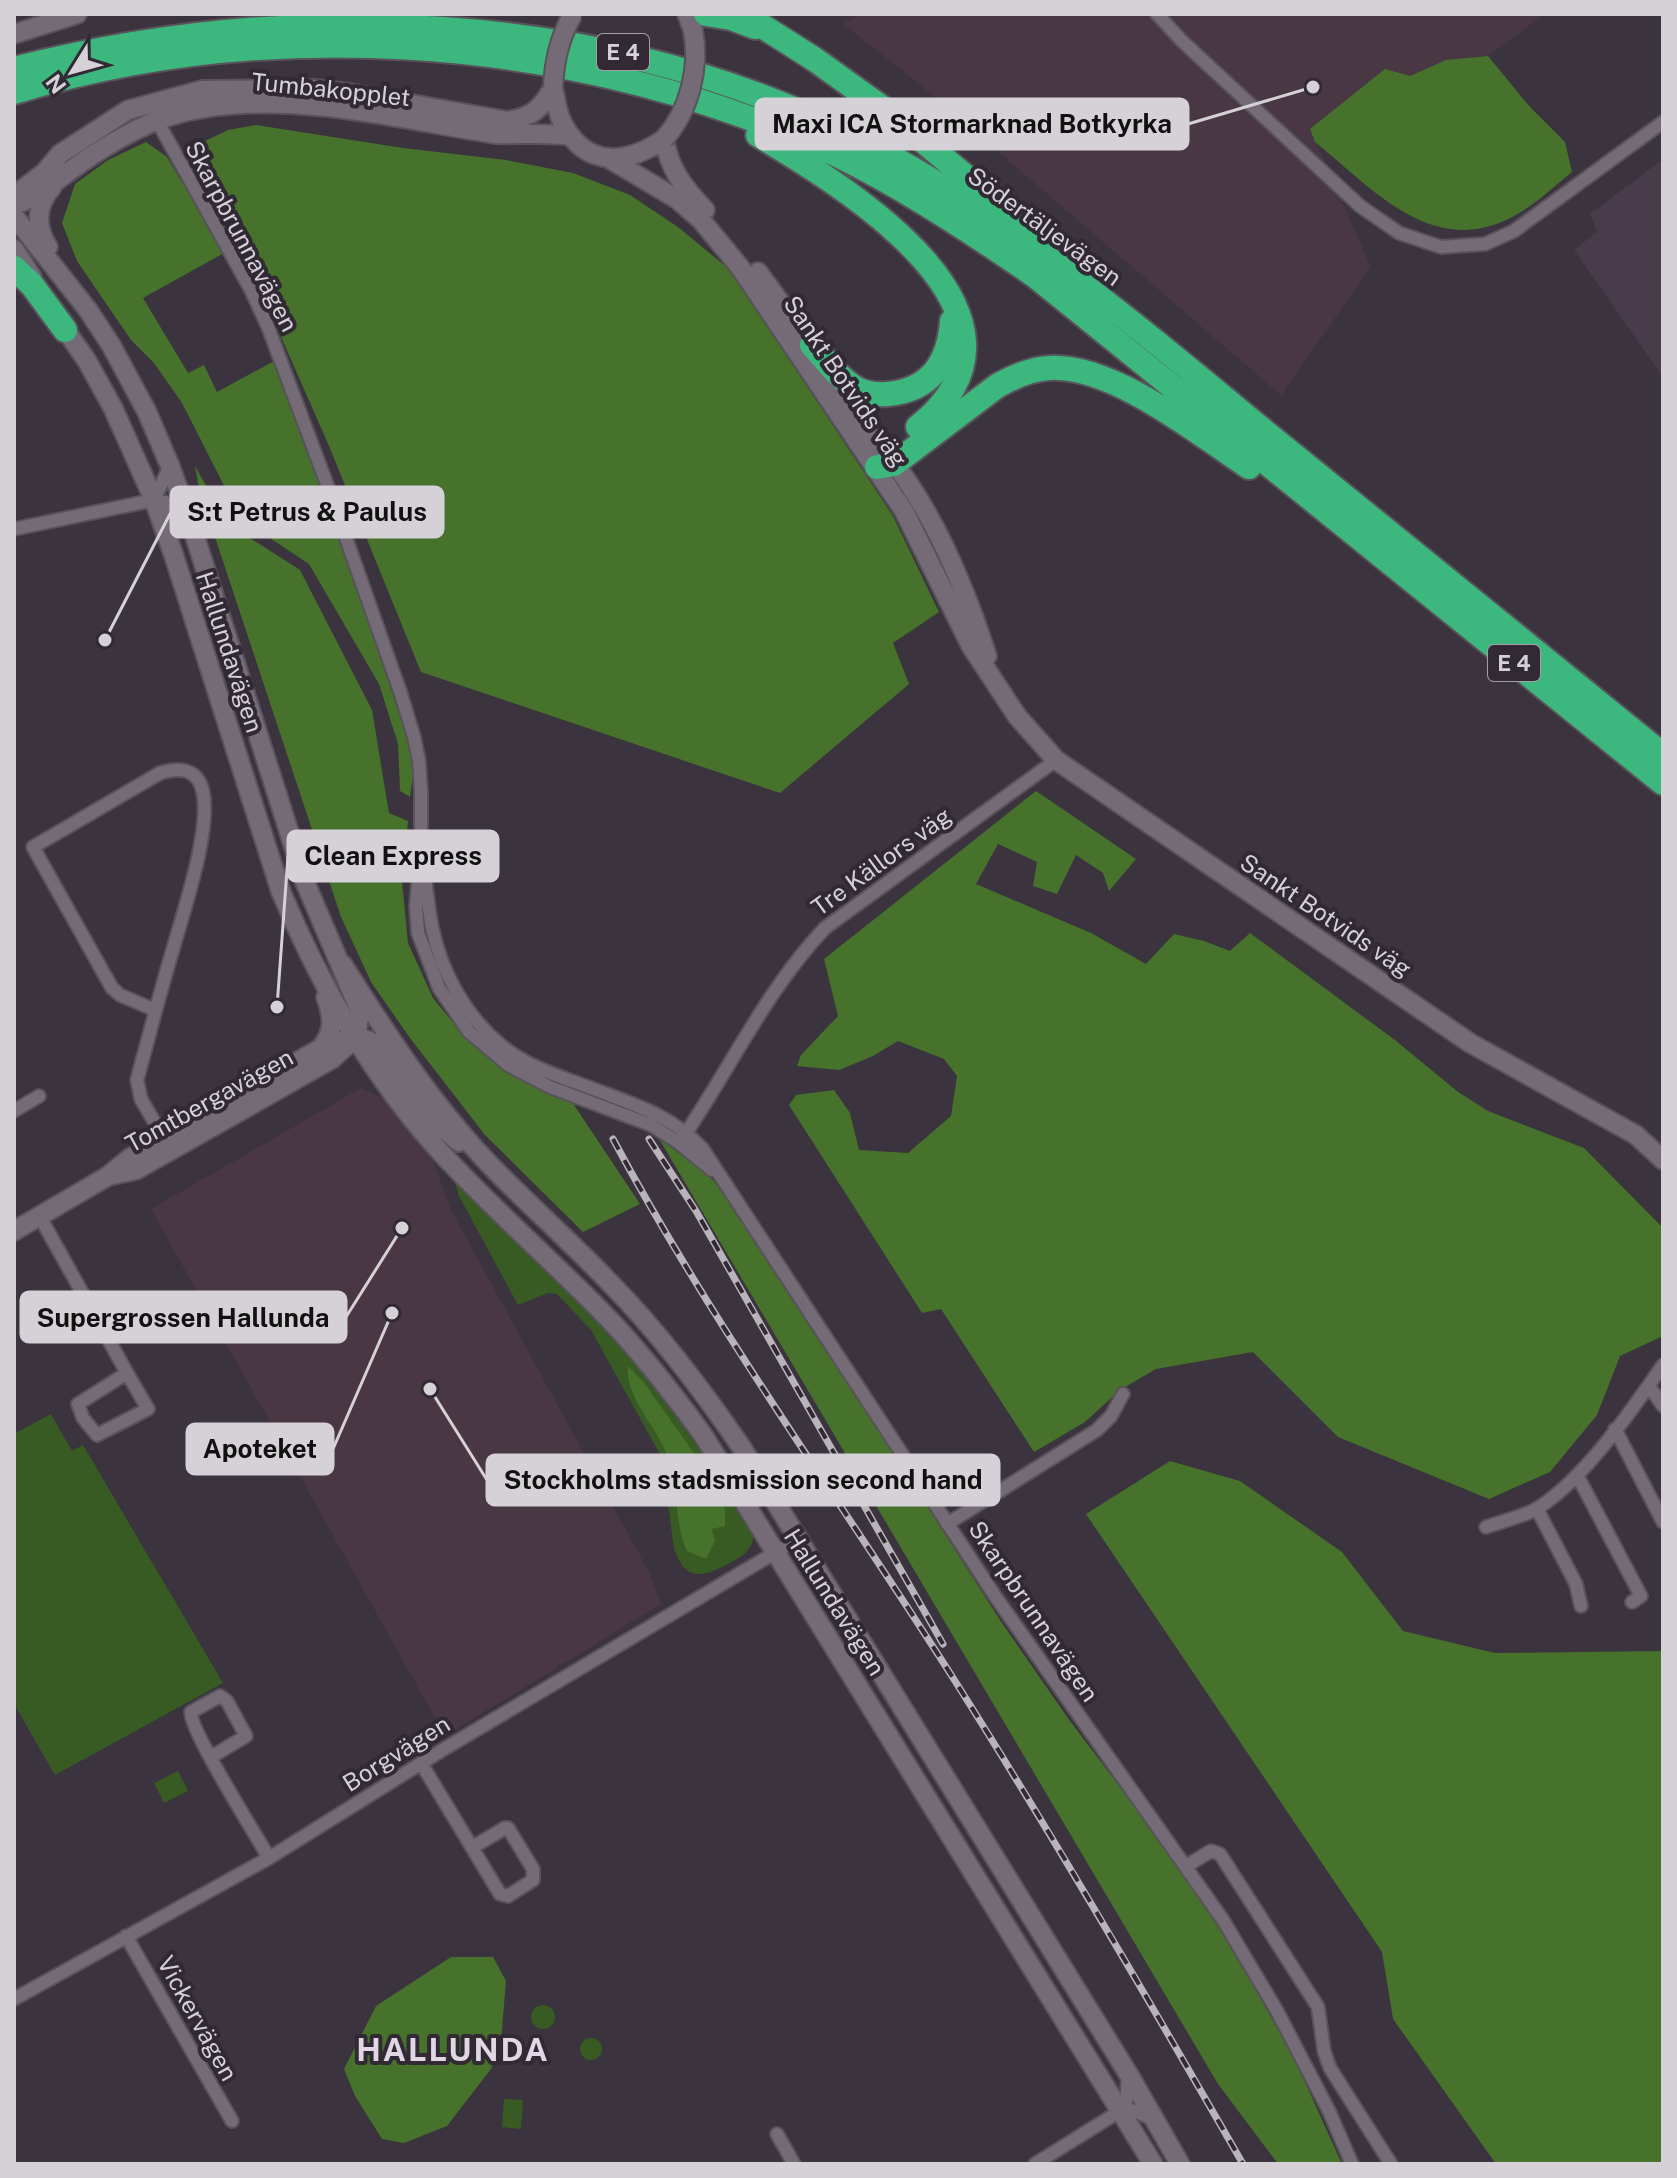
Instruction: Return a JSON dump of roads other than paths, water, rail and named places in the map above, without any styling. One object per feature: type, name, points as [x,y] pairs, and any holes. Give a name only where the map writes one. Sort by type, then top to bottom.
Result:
[{"type":"highway","points":[[743,14],[780,36],[888,112],[1093,280],[1159,345]]},
{"type":"highway","points":[[695,19],[731,18],[780,36]]},
{"type":"highway","name":"Södertäljevägen","points":[[14,69],[136,38],[233,23],[307,19],[414,20],[515,32],[620,52],[713,80],[787,106],[851,136],[935,181],[1044,256],[1159,345],[1372,534]]},
{"type":"highway","name":"E 4","points":[[14,92],[140,62],[239,50],[326,45],[411,47],[590,73],[712,107],[792,135],[880,177],[960,224],[1034,275],[1663,755]]},
{"type":"highway","points":[[712,107],[817,169],[861,201],[919,254],[952,299],[961,322],[962,360],[959,376],[941,408],[886,461]]},
{"type":"highway","points":[[14,268],[32,285],[65,330]]},
{"type":"highway","points":[[812,345],[842,379],[859,390],[877,395],[912,390],[929,380],[942,362],[952,325],[952,299]]},
{"type":"highway","points":[[886,461],[1016,375],[1050,368],[1065,369],[1095,375],[1132,391],[1372,534]]},
{"type":"highway","name":"E 4","points":[[1372,534],[1663,783]]},
{"type":"main road","points":[[14,34],[77,14]]},
{"type":"main road","points":[[571,136],[552,102],[558,47],[573,14]]},
{"type":"main road","points":[[608,158],[637,155],[664,139],[680,115],[695,67],[695,19]]},
{"type":"main road","name":"Tumbakopplet","points":[[14,205],[55,184],[152,113],[202,90],[314,89],[508,121],[531,116],[552,102]]},
{"type":"main road","name":"Tumbakopplet","points":[[14,183],[128,110],[152,113],[267,104],[342,110],[495,134],[547,132],[571,136]]},
{"type":"main road","name":"Sankt Botvids väg","points":[[571,136],[581,146],[608,158],[677,199],[720,241],[886,461]]},
{"type":"main road","name":"Sankt Botvids väg","points":[[664,139],[667,156],[681,185],[741,250],[812,345],[886,461],[971,646],[1017,716],[1056,760],[1470,1043],[1636,1135],[1663,1160]]},
{"type":"main road","name":"Tumbakopplet","points":[[14,196],[45,172],[60,154]]},
{"type":"main road","points":[[55,184],[40,205],[40,229],[44,241],[86,307]]},
{"type":"main road","name":"Hallundavägen","points":[[14,216],[86,307],[130,378],[170,466],[305,882],[343,965],[360,1011],[356,1037]]},
{"type":"main road","name":"Hallundavägen","points":[[14,249],[87,361],[113,408],[154,500],[281,892],[299,936],[356,1037],[395,1096],[437,1147],[601,1310],[645,1359],[703,1435],[1153,2164]]},
{"type":"main road","name":"Tomtbergavägen","points":[[299,936],[332,1014],[333,1026],[326,1053]]},
{"type":"main road","name":"Hallundavägen","points":[[343,965],[415,1075],[490,1165],[613,1286],[679,1361],[735,1437],[1129,2075],[1180,2164]]},
{"type":"main road","name":"Hallundavägen","points":[[356,1037],[373,1043],[433,1120],[490,1165]]},
{"type":"main road","name":"Tomtbergavägen","points":[[14,1231],[108,1176],[130,1158],[167,1144],[356,1037]]},
{"type":"main road","name":"Tomtbergavägen","points":[[326,1053],[360,1059],[370,1066],[395,1096]]},
{"type":"street","points":[[1157,14],[1182,41],[1360,206],[1399,233],[1441,247],[1485,244],[1514,231],[1663,122]]},
{"type":"street","name":"Skarpbrunnavägen","points":[[152,113],[251,290],[280,354],[401,694],[419,761],[421,848],[432,926],[449,979],[481,1027],[503,1047],[529,1063],[657,1113],[683,1137],[702,1148],[947,1524],[1223,1920],[1277,2011],[1329,2111],[1352,2164]]},
{"type":"street","points":[[154,500],[170,466]]},
{"type":"street","points":[[14,529],[154,500],[174,507],[191,524]]},
{"type":"street","name":"Tre Källors väg","points":[[683,1137],[779,986],[825,928],[1056,760]]},
{"type":"street","points":[[155,1010],[120,995],[112,988],[33,847],[160,773],[175,768],[187,769],[203,791],[200,844],[137,1080],[141,1099],[167,1144]]},
{"type":"street","points":[[14,1111],[39,1096]]},
{"type":"street","points":[[40,1217],[148,1409],[97,1435],[83,1418],[78,1404],[127,1373]]},
{"type":"street","points":[[1486,1527],[1537,1509],[1577,1475],[1663,1365]]},
{"type":"street","points":[[1649,1386],[1663,1406]]},
{"type":"street","points":[[947,1524],[1097,1430],[1111,1416],[1123,1394]]},
{"type":"street","points":[[1615,1429],[1663,1522]]},
{"type":"street","points":[[1577,1475],[1641,1596],[1632,1602]]},
{"type":"street","points":[[1537,1509],[1576,1584],[1581,1606]]},
{"type":"street","name":"Borgvägen","points":[[14,1999],[269,1858],[421,1763],[798,1539]]},
{"type":"street","points":[[211,1757],[246,1736],[227,1701],[220,1696],[191,1712],[190,1716],[211,1757],[269,1858]]},
{"type":"street","points":[[421,1763],[500,1894],[508,1896],[533,1880],[533,1869],[508,1828],[473,1847]]},
{"type":"street","points":[[1186,1866],[1211,1851],[1220,1854],[1318,2007],[1324,2051],[1330,2068],[1391,2164]]},
{"type":"street","name":"Vickervägen","points":[[126,1936],[232,2121]]},
{"type":"street","points":[[1035,2164],[1120,2111],[1126,2103],[1129,2075]]},
{"type":"street","points":[[1120,2111],[1131,2110],[1154,2119]]},
{"type":"street","points":[[777,2134],[794,2164]]},
{"type":"railway","points":[[613,1139],[693,1278],[1029,1800],[1243,2164]]},
{"type":"railway","points":[[649,1139],[696,1211],[943,1644]]},
{"type":"place","name":"Maxi ICA Stormarknad Botkyrka","points":[[1313,87]]},
{"type":"place","name":"S:t Petrus & Paulus","points":[[105,640]]},
{"type":"place","name":"Clean Express","points":[[277,1007]]},
{"type":"place","name":"Supergrossen Hallunda","points":[[402,1228]]},
{"type":"place","name":"Apoteket","points":[[392,1313]]},
{"type":"place","name":"Stockholms stadsmission second hand","points":[[430,1389]]},
{"type":"district","name":"HALLUNDA","points":[[453,2049]]}]
